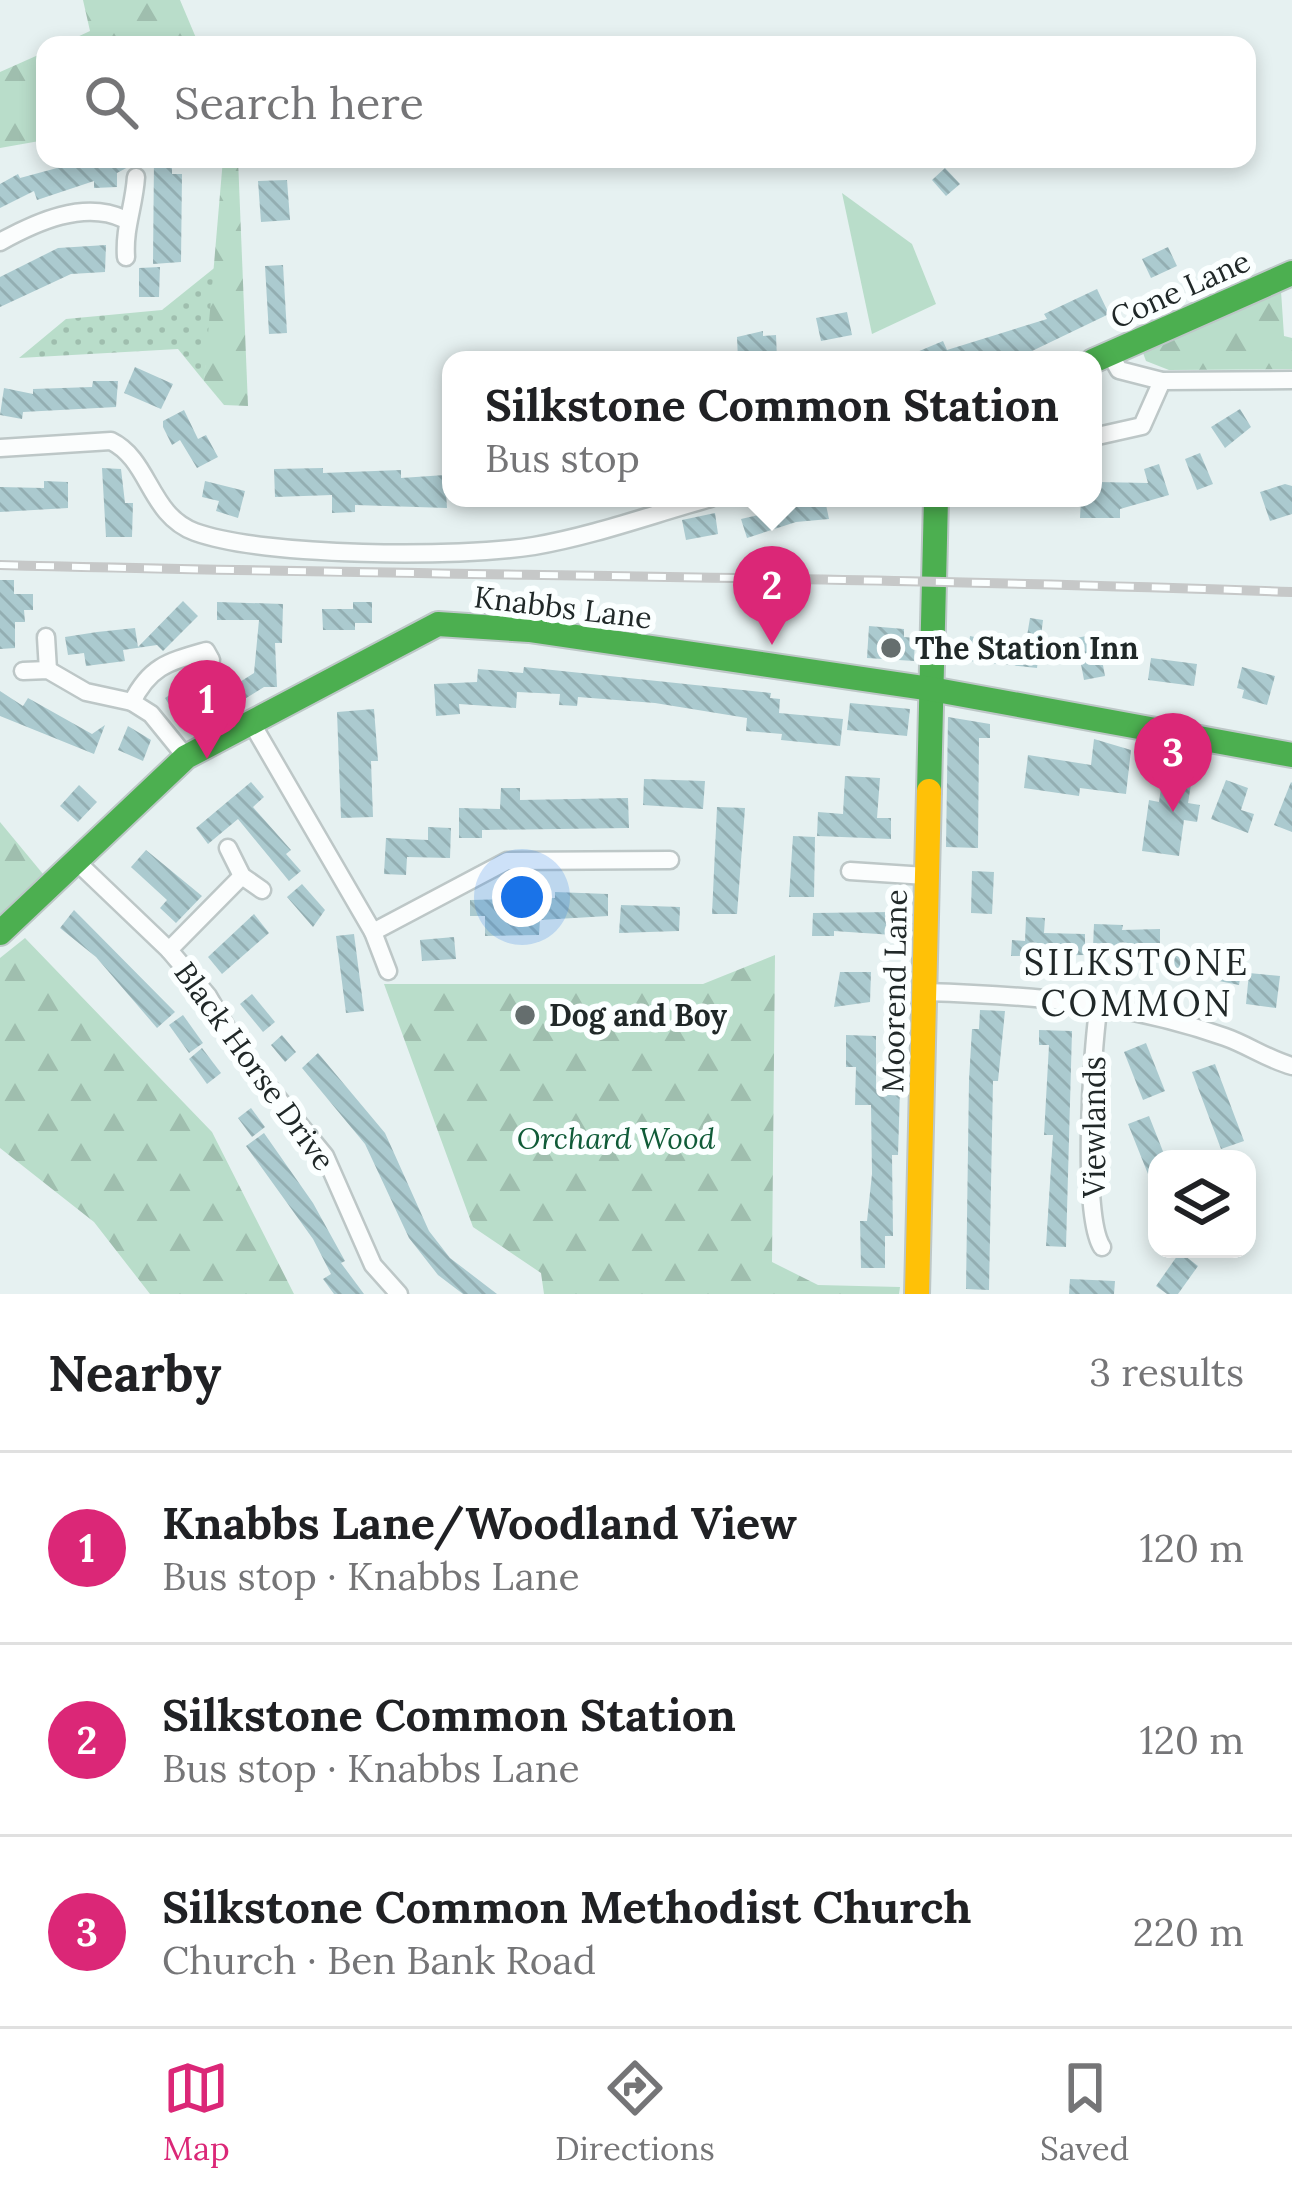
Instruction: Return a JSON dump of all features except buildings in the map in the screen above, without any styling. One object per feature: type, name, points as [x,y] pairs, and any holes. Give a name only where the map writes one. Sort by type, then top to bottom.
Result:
[{"type":"main road","name":"Cone Lane","points":[[1102,357],[1292,273]]},
{"type":"main road","points":[[931,689],[936,507]]},
{"type":"main road","name":"Knabbs Lane","points":[[0,933],[77,862],[123,811],[186,757],[422,628],[456,623],[931,689],[1292,754]]},
{"type":"main road","name":"Moorend Lane","points":[[917,1294],[931,689]]},
{"type":"street","points":[[126,257],[124,219],[134,202],[136,177]]},
{"type":"street","points":[[0,242],[63,214],[110,212],[124,219]]},
{"type":"street","points":[[1102,358],[1119,370],[1162,381],[1292,380]]},
{"type":"street","points":[[1102,435],[1142,426],[1162,381]]},
{"type":"street","points":[[0,448],[111,441],[127,448],[156,504],[192,531],[255,544],[413,550],[532,546],[677,507]]},
{"type":"street","points":[[46,637],[48,670]]},
{"type":"street","points":[[132,702],[144,678],[160,664],[206,651],[211,660]]},
{"type":"street","points":[[22,671],[48,670],[98,697],[132,702],[151,714],[186,757]]},
{"type":"street","points":[[251,722],[373,932],[388,971]]},
{"type":"street","points":[[228,848],[242,875],[262,890]]},
{"type":"street","points":[[373,932],[506,861],[670,860]]},
{"type":"street","name":"Black Horse Drive","points":[[77,862],[169,950],[208,996],[243,1056],[325,1156],[374,1265],[400,1294]]},
{"type":"street","points":[[850,872],[926,876]]},
{"type":"street","points":[[169,950],[242,875]]},
{"type":"street","points":[[924,992],[1051,995],[1099,1004],[1229,1038],[1260,1057],[1292,1066]]},
{"type":"street","name":"Viewlands","points":[[1099,1004],[1091,1190],[1095,1237],[1102,1247]]},
{"type":"green space","points":[[83,0],[180,0],[195,36],[79,36],[90,31]]},
{"type":"green space","points":[[36,56],[36,142],[0,148],[0,72]]},
{"type":"green space","points":[[222,168],[238,168],[248,406],[224,405],[204,381]]},
{"type":"green space","points":[[842,193],[912,244],[936,304],[872,334]]},
{"type":"green space","points":[[218,265],[204,381],[178,349],[19,358],[66,319],[162,310]]},
{"type":"green space","points":[[1281,291],[1284,336],[1292,338],[1292,369],[1169,370],[1146,361],[1143,353]]},
{"type":"green space","points":[[0,822],[43,874],[0,917]]},
{"type":"green space","points":[[25,938],[212,1132],[294,1294],[150,1294],[94,1222],[0,1148],[0,958]]},
{"type":"green space","name":"Orchard Wood","points":[[775,955],[772,1262],[818,1285],[900,1287],[899,1294],[544,1294],[541,1273],[473,1227],[384,984],[703,984]]},
{"type":"railway","points":[[0,565],[1292,592]]},
{"type":"traffic: fast","points":[[1102,357],[1292,273]]},
{"type":"traffic: fast","points":[[929,791],[936,507]]},
{"type":"traffic: fast","points":[[0,933],[186,757],[438,624],[529,630],[931,689],[1292,755]]},
{"type":"traffic: slow","points":[[917,1294],[929,791]]},
{"type":"place","name":"Silkstone Common Station","points":[[772,645]]},
{"type":"place","name":"The Station Inn","points":[[891,648]]},
{"type":"place","name":"Knabbs Lane/Woodland View","points":[[207,759]]},
{"type":"place","name":"Silkstone Common Methodist Church","points":[[1173,812]]},
{"type":"place","name":"Dog and Boy","points":[[525,1015]]},
{"type":"district","name":"SILKSTONE COMMON","points":[[1137,982]]}]
